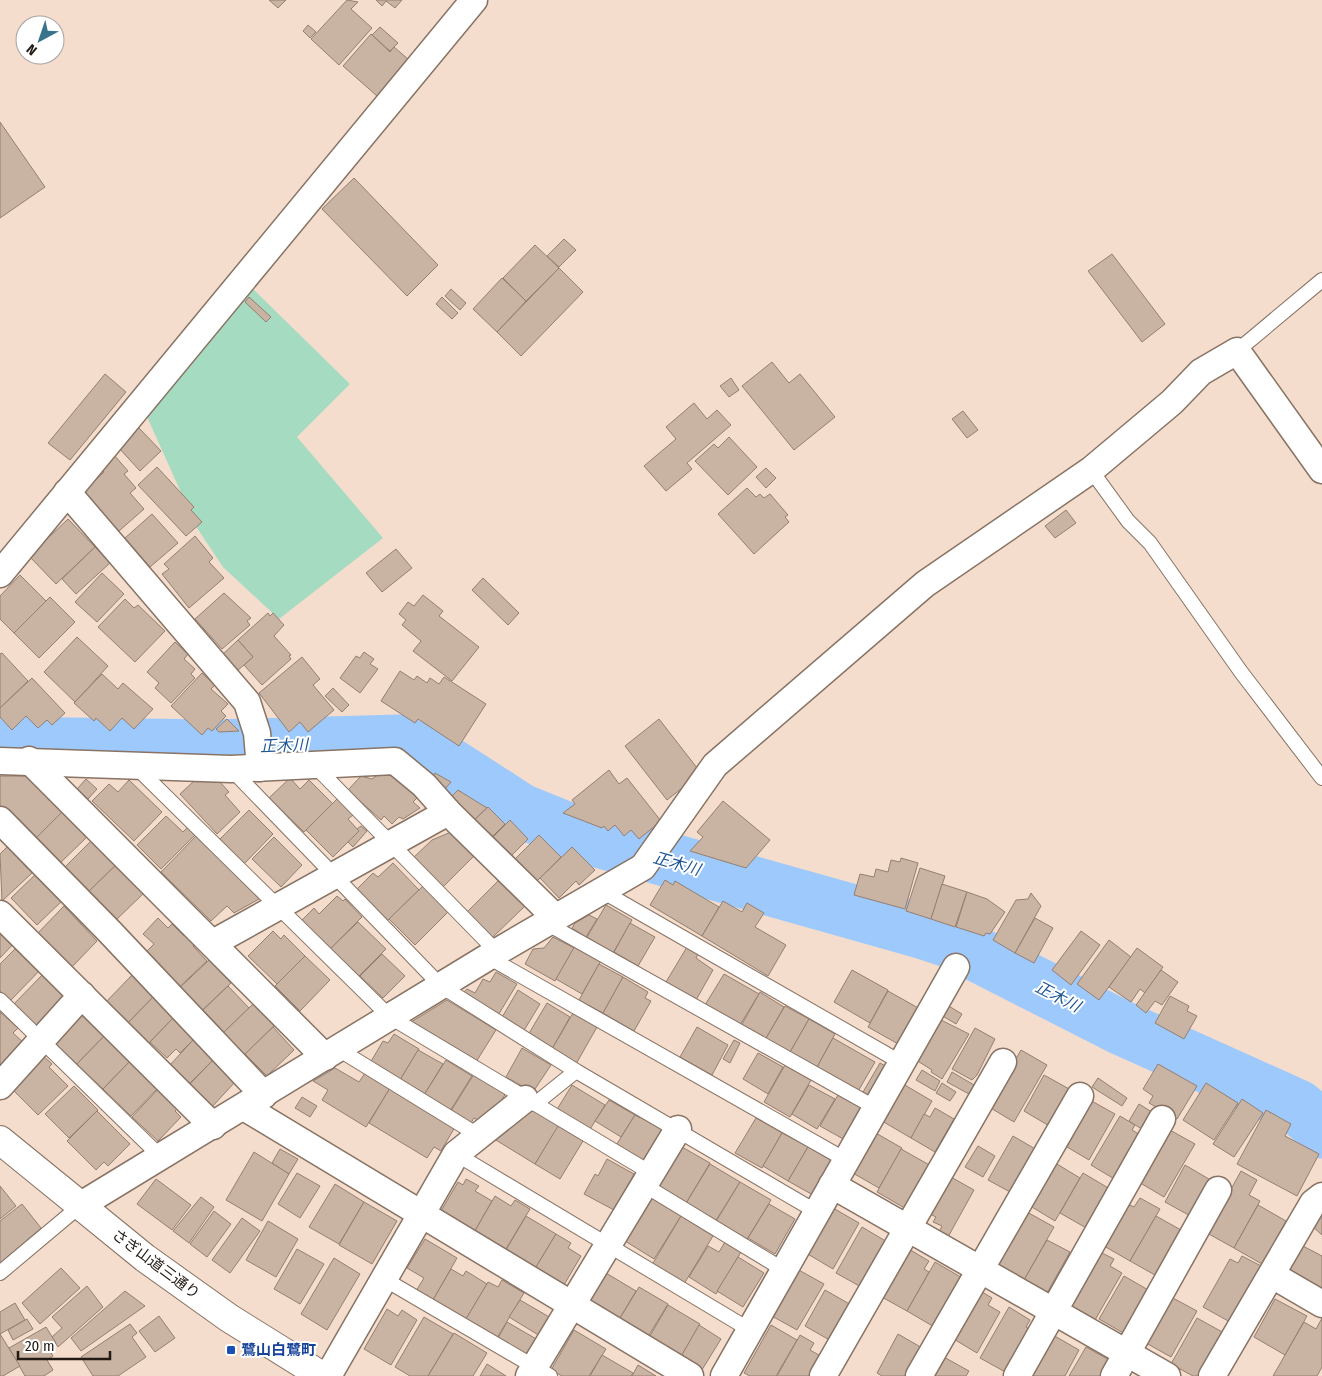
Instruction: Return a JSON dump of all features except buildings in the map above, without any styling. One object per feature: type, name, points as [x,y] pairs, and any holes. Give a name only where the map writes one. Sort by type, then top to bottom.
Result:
[{"type":"street","points":[[0,574],[474,0]]},
{"type":"street","points":[[81,1205],[162,1158],[600,890],[643,867],[660,846],[715,766],[925,584],[1091,470],[1172,402],[1201,372],[1237,351],[1322,470]]},
{"type":"street","points":[[67,492],[247,702],[259,753]]},
{"type":"street","points":[[0,761],[29,760],[136,767],[231,769],[259,753],[315,766],[395,762],[424,785],[551,920]]},
{"type":"street","points":[[29,760],[213,943],[332,1053]]},
{"type":"street","points":[[213,943],[448,812]]},
{"type":"street","points":[[0,820],[109,931],[254,1101],[422,1214],[690,1376]]},
{"type":"street","points":[[0,914],[213,1126]]},
{"type":"street","points":[[726,1375],[956,967]]},
{"type":"street","points":[[0,1086],[82,994]]},
{"type":"street","points":[[824,1376],[1003,1062]]},
{"type":"street","points":[[919,1376],[1080,1096]]},
{"type":"street","points":[[328,1376],[456,1154],[478,1135],[530,1101]]},
{"type":"street","points":[[1017,1376],[1162,1119]]},
{"type":"street","points":[[537,1373],[571,1305],[678,1130]]},
{"type":"street","name":"さぎ山道三通り","points":[[0,1140],[144,1258],[221,1313],[322,1376]]},
{"type":"street","points":[[832,1185],[1168,1376]]},
{"type":"street","points":[[1114,1376],[1218,1190]]},
{"type":"street","points":[[1212,1376],[1313,1202],[1322,1196]]},
{"type":"street","points":[[1272,1275],[1322,1304]]},
{"type":"lane","points":[[1237,351],[1322,280]]},
{"type":"lane","points":[[1091,470],[1128,521],[1150,543],[1242,672],[1322,778]]},
{"type":"lane","points":[[315,766],[391,844],[493,955],[846,1160]]},
{"type":"lane","points":[[136,767],[390,1018],[530,1101],[784,1270]]},
{"type":"lane","points":[[231,769],[441,986],[576,1071],[817,1212]]},
{"type":"lane","points":[[600,890],[902,1063]]},
{"type":"lane","points":[[551,920],[876,1108]]},
{"type":"lane","points":[[0,1000],[162,1158]]},
{"type":"lane","points":[[332,1053],[478,1135]]},
{"type":"lane","points":[[530,1101],[576,1071]]},
{"type":"lane","points":[[456,1154],[750,1330]]},
{"type":"lane","points":[[0,1273],[81,1205]]},
{"type":"lane","points":[[384,1278],[537,1373]]},
{"type":"green space","points":[[249,285],[350,384],[297,437],[383,538],[279,619],[223,567],[197,528],[144,410]]},
{"type":"waterway","name":"正木川","points":[[0,744],[213,747],[399,742],[442,760],[521,811],[580,835],[951,941],[1122,1028],[1298,1107],[1322,1131]]},
{"type":"place","name":"鷺山白鷺町","points":[[231,1350]]}]
